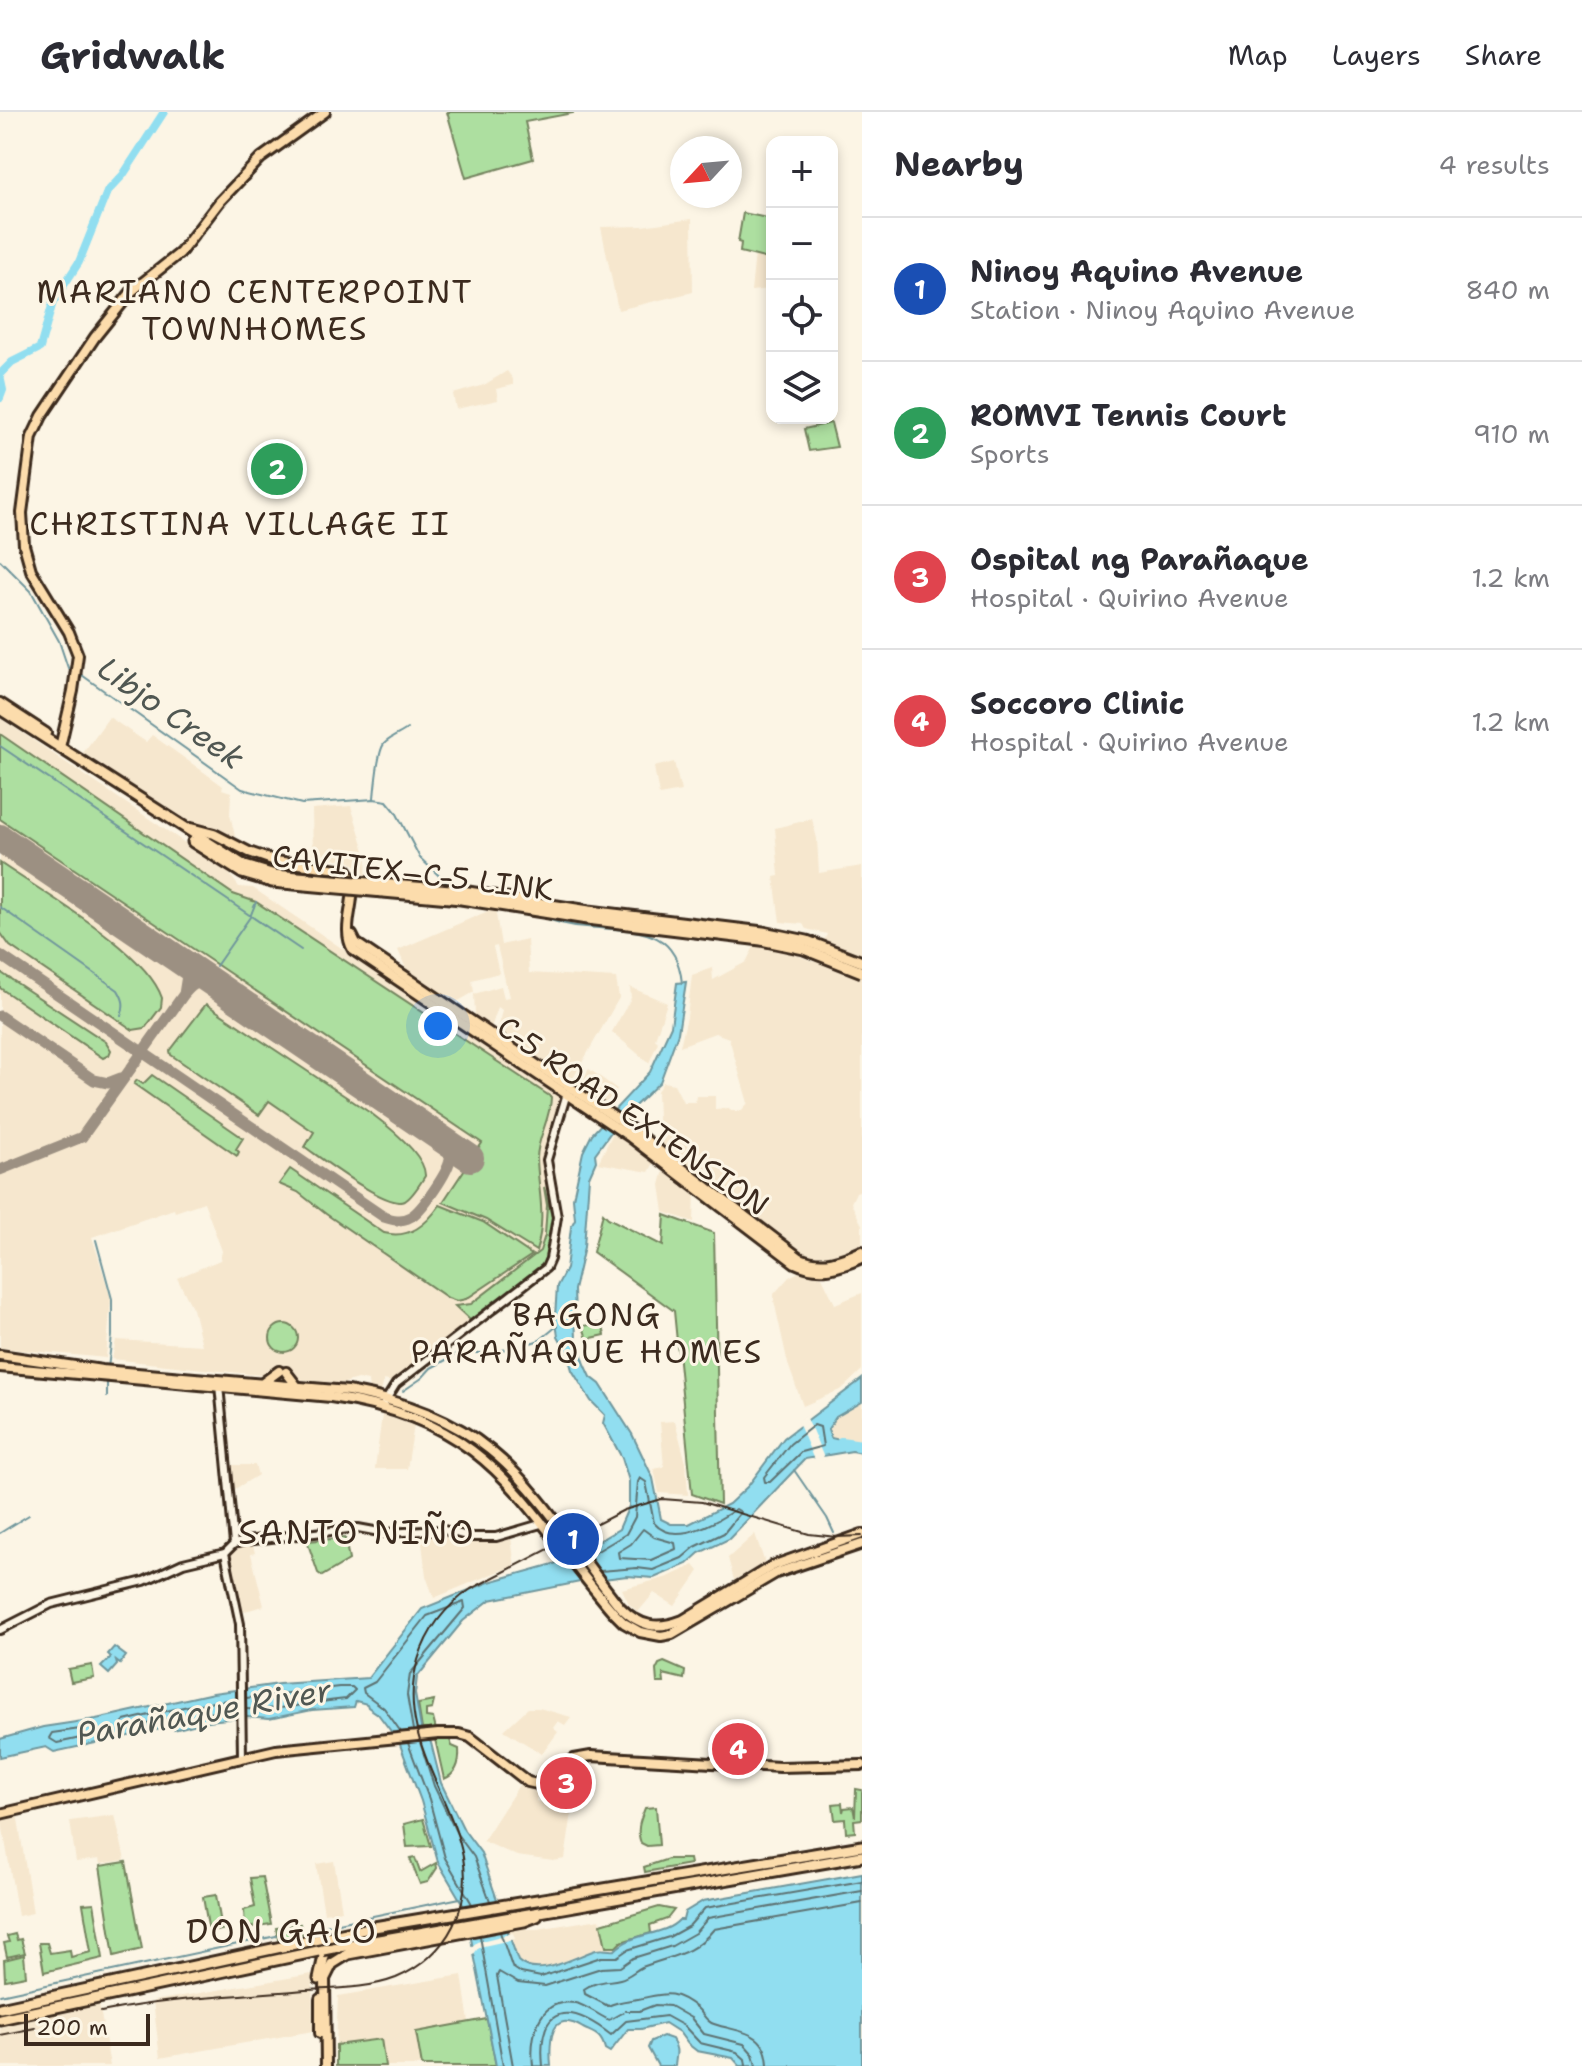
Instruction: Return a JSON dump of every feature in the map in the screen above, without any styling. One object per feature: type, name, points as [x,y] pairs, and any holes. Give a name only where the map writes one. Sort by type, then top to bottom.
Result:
[{"type":"highway","name":"CAVITEX–C-5 LINK","points":[[0,709],[243,870],[272,882],[474,900],[587,919],[746,938],[804,949],[862,972]]},
{"type":"highway","name":"CAVITEX–C-5 LINK","points":[[243,870],[475,893],[589,911],[763,932],[807,941],[862,962]]},
{"type":"highway","points":[[322,1979],[332,1964],[346,1954],[517,1914],[862,1846]]},
{"type":"highway","points":[[0,2008],[298,1945],[332,1935],[460,1914],[517,1914],[559,1908],[862,1856]]},
{"type":"highway","points":[[322,1979],[329,1949],[343,1939],[460,1914]]},
{"type":"highway","points":[[0,2019],[329,1949],[462,1928]]},
{"type":"main road","points":[[61,743],[78,662],[69,632],[31,570],[24,545],[22,513],[30,444],[35,431],[95,337],[132,291],[180,253],[220,201],[261,158],[325,112]]},
{"type":"main road","name":"C-5 ROAD EXTENSION","points":[[0,709],[61,743],[186,826],[214,834],[275,861],[347,870],[351,874],[352,886],[348,933],[353,950],[605,1115],[710,1191],[790,1260],[804,1267],[827,1271],[860,1256]]},
{"type":"main road","points":[[0,1355],[102,1373]]},
{"type":"main road","points":[[0,1367],[219,1383],[387,1403]]},
{"type":"main road","points":[[261,1383],[283,1372],[297,1386]]},
{"type":"main road","points":[[219,1383],[261,1383],[348,1391],[445,1421],[489,1449],[544,1523],[573,1552]]},
{"type":"main road","points":[[506,1472],[573,1552],[624,1623],[650,1635],[672,1634],[772,1566],[862,1534]]},
{"type":"main road","points":[[693,1619],[776,1573],[862,1544]]},
{"type":"main road","points":[[0,1814],[242,1756],[298,1746],[438,1734],[470,1737],[528,1782],[537,1784],[582,1756],[780,1767],[862,1765]]},
{"type":"main road","points":[[322,1979],[323,2066]]},
{"type":"street","points":[[387,1403],[400,1382],[548,1264],[557,1217],[547,1160],[568,1092]]},
{"type":"street","points":[[219,1383],[234,1544]]},
{"type":"street","points":[[0,1630],[51,1604],[144,1581],[183,1563],[225,1553],[234,1544],[289,1534],[351,1528],[385,1533],[444,1530],[471,1537],[496,1537],[544,1523]]},
{"type":"street","points":[[225,1553],[240,1624],[242,1756]]},
{"type":"shaded area","points":[[692,219],[693,292],[618,310],[601,227],[642,226]]},
{"type":"shaded area","points":[[755,254],[766,258],[766,290],[751,291]]},
{"type":"shaded area","points":[[507,371],[513,385],[496,389],[498,400],[456,409],[453,394],[484,385]]},
{"type":"shaded area","points":[[109,717],[146,742],[152,735],[223,786],[222,789],[231,792],[230,814],[238,850],[224,849],[83,753]]},
{"type":"shaded area","points":[[0,718],[228,872],[239,887],[253,888],[561,1097],[542,1161],[553,1221],[543,1266],[392,1382],[384,1380],[381,1392],[369,1390],[368,1381],[357,1379],[341,1384],[112,1359],[116,1340],[202,1345],[193,1309],[177,1278],[220,1260],[222,1251],[204,1202],[92,1237],[111,1298],[106,1358],[0,1348]]},
{"type":"shaded area","points":[[674,762],[681,791],[659,795],[654,767]]},
{"type":"shaded area","points":[[351,806],[367,857],[366,877],[359,867],[349,861],[313,855],[312,809]]},
{"type":"shaded area","points":[[812,819],[819,873],[862,866],[862,1190],[856,1192],[851,1203],[862,1225],[862,1245],[825,1259],[798,1252],[659,1146],[657,1091],[663,1082],[674,1084],[683,1102],[695,1102],[696,1096],[715,1096],[715,1109],[741,1111],[748,1103],[729,1038],[715,1033],[680,1046],[692,975],[712,968],[713,980],[746,962],[755,945],[764,943],[815,962],[827,934],[806,929],[803,924],[780,922],[774,877],[779,876],[775,828]]},
{"type":"shaded area","points":[[495,908],[501,945],[527,939],[529,973],[616,978],[619,998],[571,1082],[497,1032],[502,1010],[498,1007],[491,1028],[473,1015],[474,994],[501,986],[504,998],[509,997],[497,946],[493,947],[499,973],[472,980],[474,992],[455,1003],[407,971],[398,950]]},
{"type":"shaded area","points":[[630,987],[667,1003],[655,1039],[658,1042],[649,1063],[612,1032],[631,998]]},
{"type":"shaded area","points":[[589,1069],[617,1089],[606,1106],[577,1087]]},
{"type":"shaded area","points":[[614,1131],[655,1161],[649,1172],[598,1163]]},
{"type":"shaded area","points":[[665,1166],[695,1189],[694,1222],[664,1212],[660,1185]]},
{"type":"shaded area","points":[[799,1272],[822,1277],[835,1304],[862,1293],[862,1370],[842,1389],[803,1406],[788,1364],[774,1301],[774,1294],[789,1277]]},
{"type":"shaded area","points":[[862,1402],[862,1445],[831,1439],[830,1424]]},
{"type":"shaded area","points":[[382,1415],[414,1425],[407,1469],[375,1469]]},
{"type":"shaded area","points":[[675,1421],[686,1463],[688,1495],[659,1493],[654,1469],[664,1467],[660,1422]]},
{"type":"shaded area","points":[[230,1465],[255,1465],[258,1475],[230,1492]]},
{"type":"shaded area","points":[[445,1534],[474,1541],[511,1537],[515,1567],[434,1598],[426,1576],[421,1535]]},
{"type":"shaded area","points":[[755,1534],[765,1563],[734,1580],[728,1558]]},
{"type":"shaded area","points":[[252,1541],[255,1553],[251,1554],[264,1606],[241,1612],[228,1558],[232,1557],[231,1550]]},
{"type":"shaded area","points":[[694,1565],[699,1571],[675,1606],[654,1593],[638,1612],[629,1604],[622,1589],[668,1577]]},
{"type":"shaded area","points":[[528,1708],[571,1717],[565,1725],[558,1721],[553,1728],[558,1732],[542,1754],[504,1730]]},
{"type":"shaded area","points":[[575,1761],[581,1764],[575,1801],[548,1793],[556,1786],[551,1780]]},
{"type":"shaded area","points":[[521,1782],[537,1793],[536,1801],[572,1813],[565,1859],[553,1861],[517,1856],[483,1841]]},
{"type":"shaded area","points":[[17,1813],[33,1913],[18,1916],[1,1817]]},
{"type":"shaded area","points":[[115,1815],[125,1860],[100,1864],[99,1859],[76,1862],[70,1821]]},
{"type":"shaded area","points":[[334,1861],[342,1910],[324,1913],[316,1864]]},
{"type":"shaded area","points":[[509,1899],[519,1926],[531,1930],[600,1919],[605,1949],[542,1969],[524,1966],[518,1961],[499,1900]]},
{"type":"shaded area","points":[[312,1974],[313,2031],[160,2058],[153,2001]]},
{"type":"shaded area","points":[[462,1975],[469,2022],[416,2032],[422,2066],[385,2066],[381,2039],[336,2045],[338,1996]]},
{"type":"shaded area","points":[[99,2003],[110,2066],[0,2066],[0,2028],[6,2022]]},
{"type":"green space","points":[[447,112],[573,113],[525,122],[533,159],[466,178]]},
{"type":"green space","points":[[743,213],[766,218],[766,258],[740,252],[741,243],[738,242]]},
{"type":"green space","points":[[831,424],[837,447],[809,451],[804,429]]},
{"type":"green space","points":[[0,734],[233,894],[256,902],[551,1097],[537,1158],[541,1215],[536,1251],[486,1220],[443,1202],[482,1143],[0,819]]},
{"type":"green space","points":[[0,863],[91,924],[136,961],[162,998],[161,1007],[145,1028],[133,1030],[10,946],[0,932]]},
{"type":"green space","points":[[0,972],[106,1042],[111,1050],[109,1055],[103,1058],[0,988]]},
{"type":"green space","points":[[206,1004],[396,1133],[413,1150],[424,1168],[425,1176],[411,1196],[405,1201],[396,1202],[370,1191],[305,1147],[314,1132],[269,1101],[259,1115],[171,1055],[170,1051]]},
{"type":"green space","points":[[152,1075],[243,1138],[236,1149],[239,1152],[237,1156],[134,1084],[137,1080],[143,1084]]},
{"type":"green space","points":[[290,1169],[384,1233],[402,1234],[416,1229],[440,1205],[483,1222],[532,1255],[466,1299],[457,1301],[448,1298],[298,1192],[279,1184]]},
{"type":"green space","points":[[544,1187],[553,1221],[544,1263],[470,1320],[455,1306],[471,1304],[540,1251],[545,1235],[547,1205]]},
{"type":"green space","points":[[603,1213],[663,1246],[665,1215],[714,1233],[720,1504],[692,1494],[674,1311],[593,1252]]},
{"type":"green space","points":[[602,1323],[605,1335],[587,1339],[583,1326]]},
{"type":"green space","points":[[284,1324],[294,1328],[298,1338],[294,1348],[284,1352],[274,1348],[270,1338],[274,1328]]},
{"type":"green space","points":[[345,1538],[349,1560],[322,1576],[318,1573],[307,1541]]},
{"type":"green space","points":[[664,1662],[685,1671],[684,1679],[663,1674],[664,1683],[657,1683],[656,1670]]},
{"type":"green space","points":[[92,1665],[94,1678],[71,1682],[68,1669]]},
{"type":"green space","points":[[434,1701],[432,1709],[426,1710],[426,1717],[433,1718],[436,1730],[422,1729],[418,1704]]},
{"type":"green space","points":[[449,1737],[452,1746],[459,1749],[459,1758],[455,1771],[444,1779],[435,1739]]},
{"type":"green space","points":[[856,1789],[862,1790],[862,1819],[854,1820],[855,1832],[846,1833],[845,1819],[835,1820],[833,1804],[842,1803],[843,1812],[844,1808],[853,1807],[855,1817]]},
{"type":"green space","points":[[656,1807],[659,1845],[647,1846],[641,1843],[639,1826],[645,1808]]},
{"type":"green space","points":[[423,1819],[431,1846],[407,1847],[404,1824]]},
{"type":"green space","points":[[415,1858],[420,1872],[436,1863],[437,1868],[428,1882],[420,1884],[410,1859]]},
{"type":"green space","points":[[668,1859],[689,1859],[690,1864],[645,1872],[644,1867]]},
{"type":"green space","points":[[126,1862],[142,1949],[114,1956],[100,1866]]},
{"type":"green space","points":[[262,1877],[271,1924],[245,1928],[244,1910],[255,1907],[250,1878]]},
{"type":"green space","points":[[216,1895],[222,1930],[209,1932],[203,1897]]},
{"type":"green space","points":[[94,1903],[103,1958],[44,1972],[39,1943],[47,1943],[50,1953],[70,1950],[71,1957],[91,1952],[83,1904]]},
{"type":"green space","points":[[659,1907],[674,1910],[667,1919],[650,1925],[651,1933],[621,1942],[616,1947],[606,1947],[601,1924]]},
{"type":"green space","points":[[300,1924],[302,1934],[278,1939],[276,1928]]},
{"type":"green space","points":[[15,1934],[17,1940],[21,1939],[25,1953],[7,1957],[4,1943],[9,1942],[7,1936]]},
{"type":"green space","points":[[24,1955],[26,1976],[5,1980],[4,1960]]},
{"type":"green space","points":[[487,2019],[496,2066],[422,2066],[416,2032]]},
{"type":"green space","points":[[381,2039],[385,2066],[336,2066],[336,2045]]},
{"type":"water","name":"Parañaque River","points":[[686,982],[678,1033],[660,1082],[619,1121],[595,1154],[596,1161],[589,1177],[584,1247],[574,1290],[576,1338],[585,1364],[632,1434],[653,1478],[661,1519],[671,1524],[689,1524],[729,1504],[748,1486],[784,1438],[862,1379],[862,1402],[836,1417],[828,1429],[831,1438],[862,1445],[862,1453],[852,1451],[805,1459],[729,1539],[699,1553],[687,1564],[654,1578],[627,1576],[580,1582],[490,1600],[463,1621],[417,1677],[415,1694],[421,1728],[431,1743],[441,1783],[464,1830],[481,1853],[518,1961],[526,1966],[545,1968],[596,1950],[615,1950],[631,1940],[683,1920],[685,1912],[703,1901],[862,1873],[862,2066],[740,2066],[733,2058],[697,2051],[679,2032],[665,2023],[628,2029],[610,2052],[597,2035],[564,2022],[554,2030],[551,2066],[496,2066],[465,1908],[438,1862],[421,1801],[399,1742],[367,1704],[356,1701],[354,1707],[312,1710],[269,1719],[247,1717],[208,1721],[54,1752],[46,1747],[0,1757],[0,1739],[43,1727],[96,1719],[213,1693],[279,1684],[368,1678],[422,1609],[489,1582],[564,1561],[619,1529],[629,1506],[629,1481],[622,1458],[603,1423],[605,1415],[591,1401],[572,1370],[558,1336],[555,1317],[557,1286],[566,1269],[571,1227],[575,1219],[573,1198],[583,1152],[592,1134],[650,1072],[671,1026],[677,983]]},
{"type":"water","points":[[114,1647],[126,1656],[120,1664],[116,1661],[117,1665],[109,1674],[101,1667],[111,1657],[108,1654]]},
{"type":"water","points":[[663,2036],[672,2039],[676,2046],[675,2066],[658,2066],[648,2048],[651,2041]]},
{"type":"pier","points":[[806,1416],[825,1460],[814,1460],[798,1422]]},
{"type":"pier","points":[[502,1899],[511,1926],[467,1933],[460,1907]]},
{"type":"pier","points":[[513,1933],[515,1939],[479,1947],[471,1958],[470,1948],[477,1942]]},
{"type":"waterway","points":[[0,374],[12,362],[40,348],[53,302],[79,262],[107,192],[123,175],[164,112]]},
{"type":"waterway","points":[[0,376],[3,390],[0,398]]},
{"type":"waterway","name":"Libjo Creek","points":[[0,560],[31,591],[59,641],[68,668],[73,670]]},
{"type":"waterway","name":"Libjo Creek","points":[[79,673],[242,789],[302,804],[374,799],[387,801],[420,858],[449,885]]},
{"type":"waterway","points":[[374,798],[382,748],[407,729]]},
{"type":"waterway","points":[[0,746],[301,950]]},
{"type":"waterway","points":[[216,966],[250,917],[256,902]]},
{"type":"waterway","points":[[0,907],[118,990],[123,1003],[121,1016]]},
{"type":"waterway","name":"Libjo Creek","points":[[538,915],[568,925],[649,935],[671,950],[682,983]]},
{"type":"waterway","points":[[96,1240],[112,1299],[108,1368]]},
{"type":"waterway","points":[[524,1345],[540,1340],[557,1326]]},
{"type":"waterway","points":[[403,1391],[431,1368],[459,1353],[490,1353],[519,1346]]},
{"type":"waterway","points":[[107,1378],[107,1397]]},
{"type":"waterway","points":[[841,1441],[862,1444]]},
{"type":"waterway","points":[[794,1470],[834,1533]]},
{"type":"waterway","points":[[0,1533],[29,1515]]},
{"type":"waterway","points":[[310,1929],[460,1898]]},
{"type":"waterway","points":[[0,1995],[276,1936]]},
{"type":"taxiway","points":[[0,955],[384,1217],[397,1220],[410,1217],[434,1190],[450,1158],[448,1149],[437,1136]]},
{"type":"taxiway","points":[[0,1170],[82,1137],[184,994],[187,975],[172,955]]},
{"type":"taxiway","points":[[185,993],[199,983],[216,985]]},
{"type":"taxiway","points":[[0,1016],[94,1080],[108,1083],[121,1078]]},
{"type":"runway","points":[[0,838],[470,1158]]},
{"type":"tram line","points":[[101,2012],[197,1998],[372,1985],[405,1974],[436,1950],[453,1926],[464,1892],[463,1860],[455,1828],[417,1731],[413,1696],[418,1660],[432,1629],[453,1603],[471,1589],[624,1510],[662,1499],[702,1502],[809,1534],[862,1536]]},
{"type":"tram line","points":[[0,2035],[35,2028]]},
{"type":"place","name":"ROMVI Tennis Court","points":[[277,469]]},
{"type":"place","name":"Ninoy Aquino Avenue","points":[[573,1539]]},
{"type":"place","name":"Soccoro Clinic","points":[[738,1749]]},
{"type":"place","name":"Ospital ng Parañaque","points":[[566,1783]]},
{"type":"district","name":"MARIANO CENTERPOINT TOWNHOMES","points":[[255,310]]},
{"type":"district","name":"CHRISTINA VILLAGE II","points":[[240,524]]},
{"type":"district","name":"BAGONG PARAÑAQUE HOMES","points":[[587,1334]]},
{"type":"district","name":"SANTO NIÑO","points":[[357,1532]]},
{"type":"district","name":"DON GALO","points":[[282,1931]]}]
